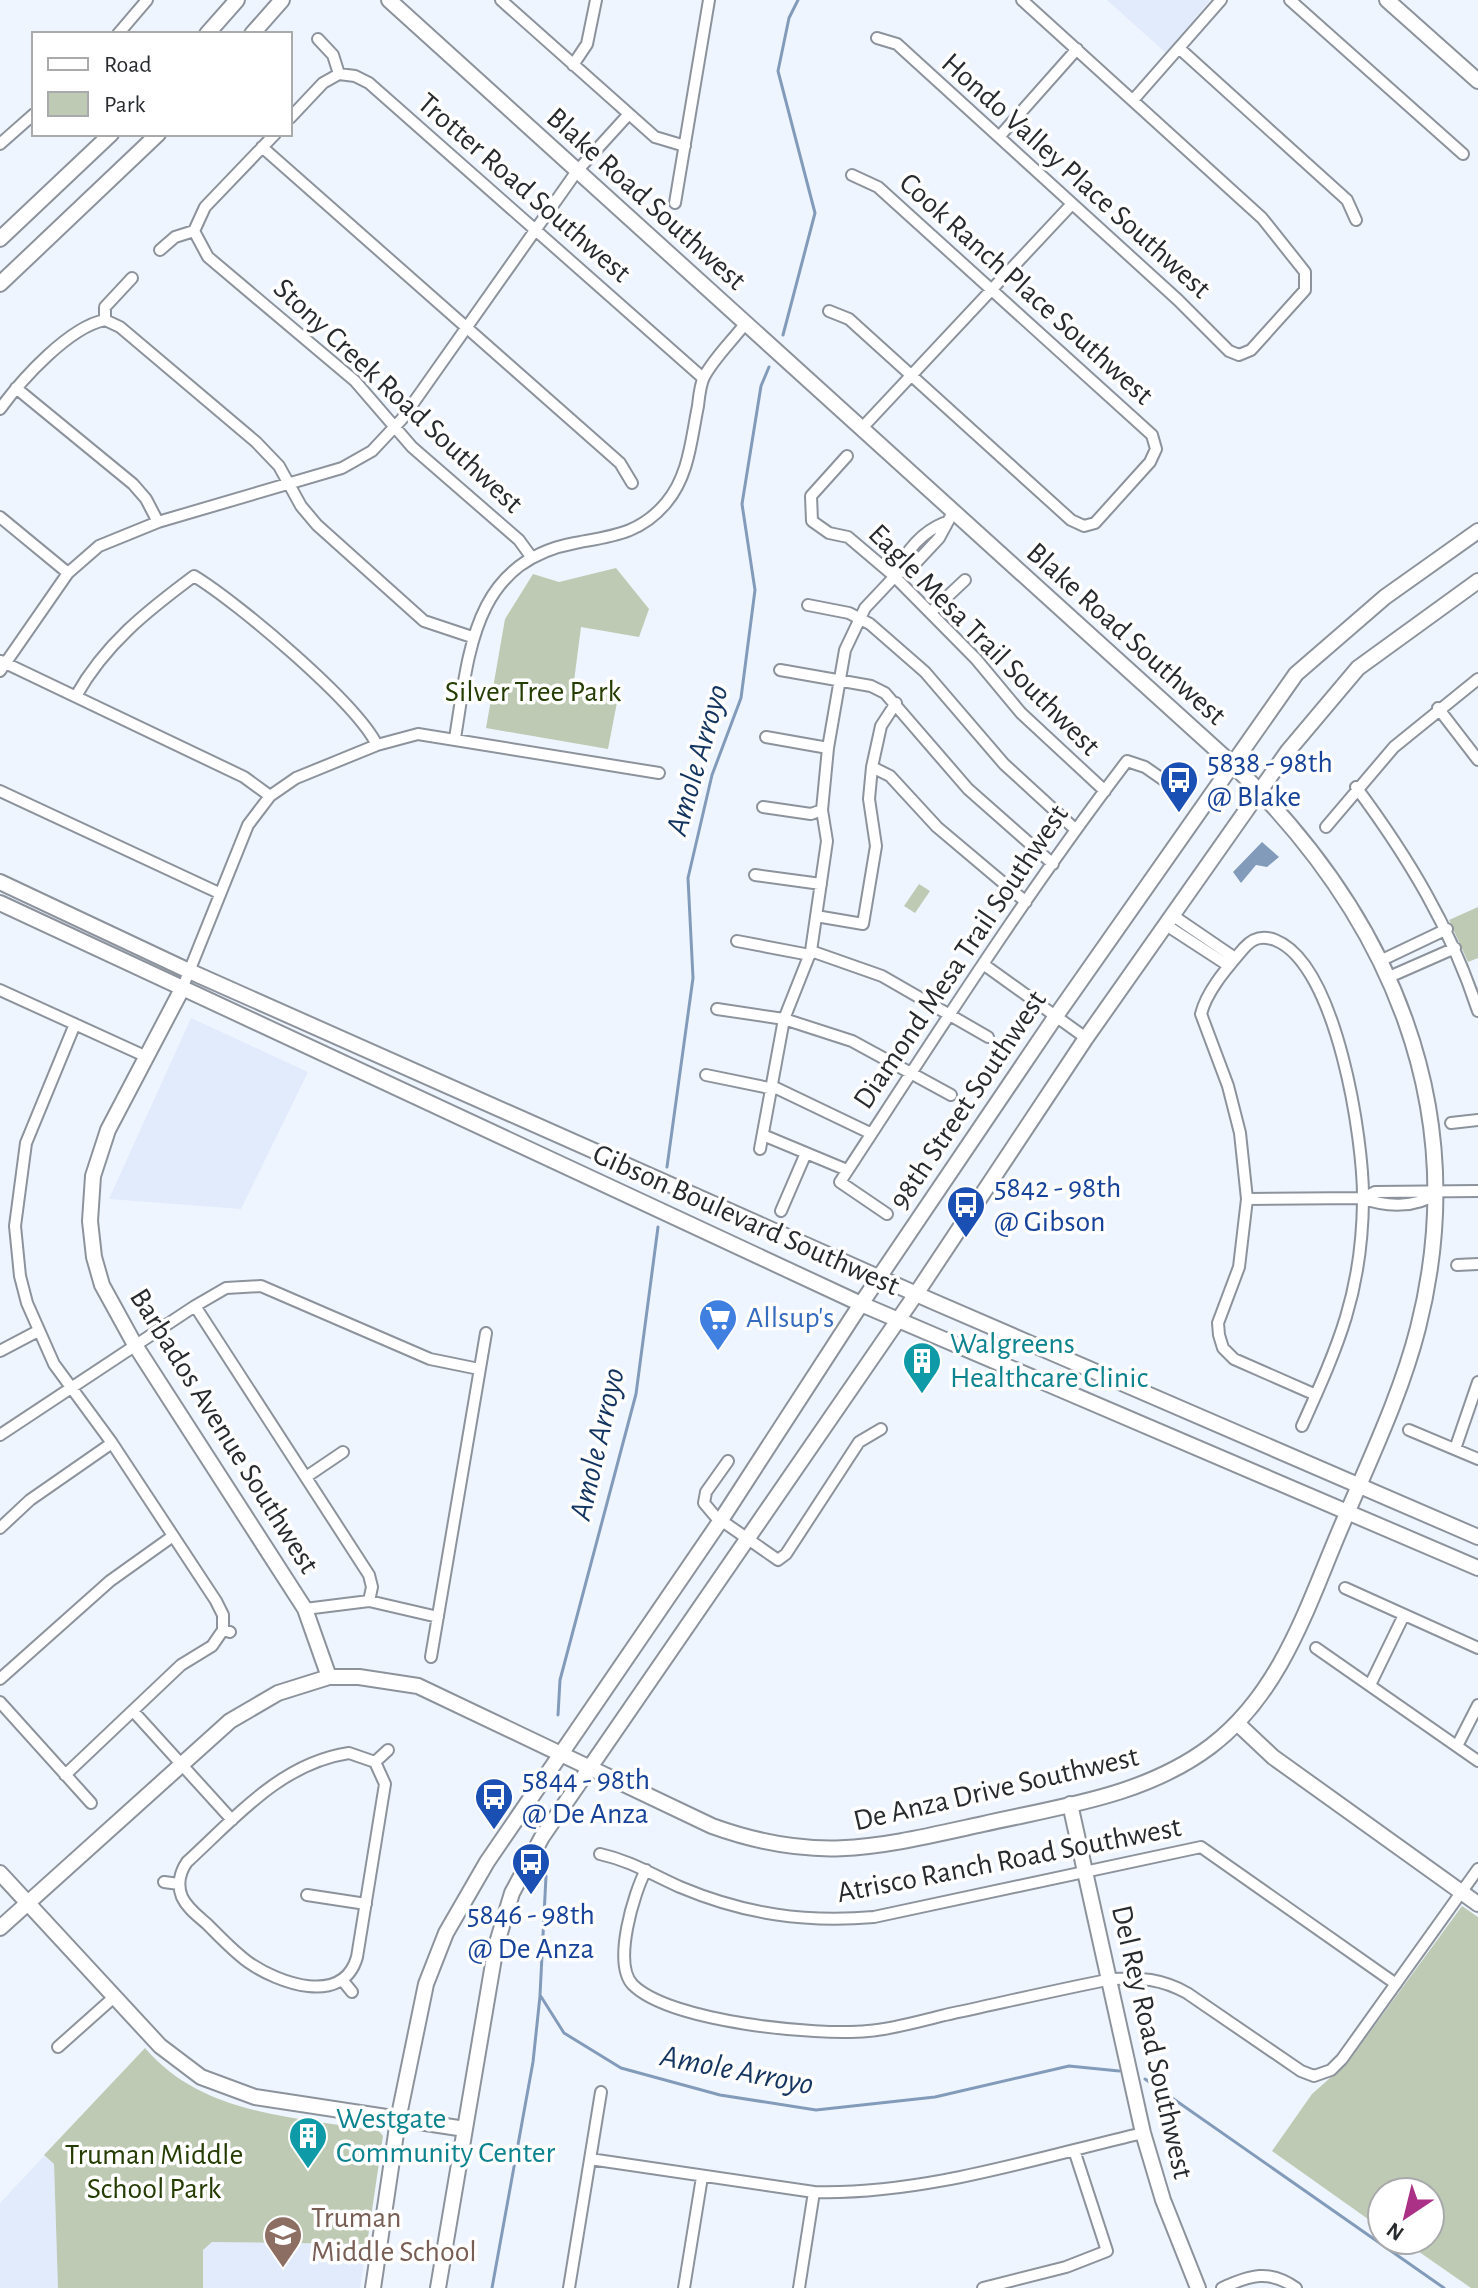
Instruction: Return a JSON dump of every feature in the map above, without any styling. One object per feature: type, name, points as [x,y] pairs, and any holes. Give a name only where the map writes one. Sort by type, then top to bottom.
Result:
[{"type":"street","points":[[120,32],[147,0]]},
{"type":"street","points":[[209,32],[237,0]]},
{"type":"street","points":[[254,32],[282,0]]},
{"type":"street","name":"Blake Road Southwest","points":[[389,0],[862,428],[948,518],[1231,763],[1259,790],[1328,872],[1360,919],[1382,960],[1414,1046],[1426,1097],[1435,1194],[1430,1267],[1418,1328],[1405,1370],[1351,1504]]},
{"type":"street","points":[[501,0],[655,137],[685,146]]},
{"type":"street","points":[[573,65],[587,44],[596,0]]},
{"type":"street","points":[[675,203],[709,0]]},
{"type":"street","points":[[1022,0],[1134,99],[1221,0]]},
{"type":"street","points":[[1290,0],[1463,154]]},
{"type":"street","points":[[1387,0],[1478,81]]},
{"type":"street","name":"Hondo Valley Place Southwest","points":[[877,38],[897,44],[1229,351],[1239,355],[1251,350],[1305,290],[1305,272],[1262,218],[1134,99]]},
{"type":"street","points":[[292,116],[323,83],[339,74],[333,55],[318,39]]},
{"type":"street","points":[[999,137],[1077,49]]},
{"type":"street","points":[[1180,49],[1347,200],[1356,220]]},
{"type":"street","name":"Trotter Road Southwest","points":[[339,74],[355,76],[369,83],[703,378]]},
{"type":"street","points":[[270,796],[244,777],[76,696],[2,665],[68,573],[99,546],[158,522],[342,468],[372,451],[395,427],[577,171],[628,115]]},
{"type":"street","points":[[0,144],[32,116]]},
{"type":"street","points":[[0,239],[109,136]]},
{"type":"street","points":[[0,284],[156,136]]},
{"type":"street","points":[[160,250],[175,237],[194,231],[205,207],[273,136]]},
{"type":"street","points":[[262,147],[620,463],[632,483]]},
{"type":"street","name":"Cook Ranch Place Southwest","points":[[852,175],[878,187],[1152,435],[1156,449],[1150,462],[1095,523],[1084,526],[1071,520],[911,377]]},
{"type":"street","points":[[862,428],[1071,205]]},
{"type":"street","name":"Stony Creek Road Southwest","points":[[194,231],[208,257],[355,381],[412,447],[519,540],[532,558]]},
{"type":"street","points":[[105,320],[105,307],[132,278]]},
{"type":"street","points":[[829,311],[849,319],[911,377]]},
{"type":"street","points":[[0,409],[16,388],[78,329],[105,320],[120,327],[256,442],[279,466],[317,525],[424,621],[472,637]]},
{"type":"street","points":[[455,738],[472,637],[480,614],[495,591],[532,558],[556,547],[621,536],[645,524],[665,504],[685,469],[703,378],[745,324]]},
{"type":"street","points":[[16,388],[133,484],[146,499],[158,522]]},
{"type":"street","name":"Eagle Mesa Trail Southwest","points":[[847,456],[811,496],[812,521],[829,533],[848,537],[896,575],[1021,713],[1105,791]]},
{"type":"street","points":[[0,517],[68,573]]},
{"type":"street","points":[[760,1149],[774,1088],[784,1019],[811,953],[827,841],[822,810],[828,748],[845,650],[859,618],[896,575],[902,559],[930,528],[948,518]]},
{"type":"street","points":[[896,575],[911,568],[939,538],[948,518]]},
{"type":"street","name":"98th Street Southwest","points":[[373,2288],[398,2120],[426,1984],[446,1933],[487,1862],[721,1520],[861,1304],[1056,1016],[1296,674],[1385,597],[1478,531]]},
{"type":"street","points":[[914,546],[924,554]]},
{"type":"street","points":[[76,696],[101,656],[120,635],[194,576],[221,592],[345,703],[367,725],[377,745]]},
{"type":"street","points":[[931,612],[965,580]]},
{"type":"street","points":[[438,2288],[490,1971],[512,1893],[542,1837],[900,1318],[1086,1038],[1259,790],[1312,719],[1358,668],[1478,581]]},
{"type":"street","points":[[808,605],[859,618],[925,672],[1004,764],[1076,830]]},
{"type":"street","points":[[780,670],[871,686],[896,703],[968,789],[1053,864]]},
{"type":"street","points":[[1326,827],[1356,787],[1438,708],[1478,679]]},
{"type":"street","points":[[816,916],[863,924],[876,846],[869,799],[872,767],[881,726],[896,703]]},
{"type":"street","points":[[1438,708],[1478,760]]},
{"type":"street","points":[[182,989],[248,825],[270,796],[296,778],[377,745],[418,734],[659,773]]},
{"type":"street","points":[[766,737],[828,748]]},
{"type":"street","name":"Diamond Mesa Trail Southwest","points":[[887,1214],[840,1182],[870,1133],[983,964],[1127,761],[1145,767],[1168,783]]},
{"type":"street","points":[[872,767],[890,776],[937,827],[1026,902]]},
{"type":"street","points":[[1356,787],[1397,843],[1447,929],[1478,1011]]},
{"type":"street","points":[[0,791],[219,893]]},
{"type":"street","points":[[763,807],[811,814],[822,810]]},
{"type":"street","points":[[755,875],[821,884]]},
{"type":"street","name":"Gibson Boulevard Southwest","points":[[0,882],[189,971],[916,1294],[1360,1483],[1478,1537]]},
{"type":"street","name":"Gibson Boulevard Southwest","points":[[0,903],[861,1304],[1351,1504],[1478,1568]]},
{"type":"street","points":[[1169,920],[1232,962]]},
{"type":"street","points":[[1382,960],[1447,929]]},
{"type":"street","points":[[1302,1426],[1316,1395],[1339,1343],[1357,1282],[1363,1198],[1358,1131],[1346,1062],[1314,981],[1296,955],[1282,943],[1266,936],[1251,940],[1232,962],[1201,1014],[1240,1133],[1247,1199],[1239,1267],[1218,1323],[1221,1341],[1234,1359],[1316,1395]]},
{"type":"street","points":[[737,941],[811,953],[882,976],[988,1037]]},
{"type":"street","points":[[1415,943],[1424,962]]},
{"type":"street","points":[[1389,977],[1455,948]]},
{"type":"street","points":[[983,964],[1086,1038]]},
{"type":"street","name":"Barbados Avenue Southwest","points":[[182,989],[108,1130],[93,1176],[90,1221],[102,1285],[135,1345],[305,1609],[329,1677]]},
{"type":"street","points":[[0,990],[147,1057]]},
{"type":"street","points":[[717,1009],[784,1019],[852,1041],[951,1095]]},
{"type":"street","points":[[65,1775],[181,1665],[212,1646],[227,1631],[216,1601],[112,1443],[54,1364],[38,1331],[20,1276],[16,1198],[33,1119],[75,1024]]},
{"type":"street","points":[[706,1075],[774,1088],[870,1133]]},
{"type":"street","points":[[1451,1123],[1478,1120]]},
{"type":"street","points":[[763,1135],[847,1170]]},
{"type":"street","points":[[781,1211],[806,1153]]},
{"type":"street","points":[[1247,1199],[1363,1198],[1373,1192],[1402,1197],[1478,1191]]},
{"type":"street","points":[[1457,1265],[1478,1264]]},
{"type":"street","points":[[0,1435],[226,1288],[261,1286],[430,1359],[479,1369]]},
{"type":"street","points":[[195,1306],[369,1575],[372,1587],[369,1601]]},
{"type":"street","points":[[0,1351],[38,1331]]},
{"type":"street","points":[[431,1657],[486,1333]]},
{"type":"street","points":[[1455,1449],[1478,1382]]},
{"type":"street","points":[[728,1461],[704,1497],[707,1508],[775,1559],[786,1554],[859,1442],[881,1429]]},
{"type":"street","points":[[1409,1430],[1478,1459]]},
{"type":"street","points":[[0,1528],[30,1500],[112,1443]]},
{"type":"street","points":[[306,1477],[343,1452]]},
{"type":"street","name":"De Anza Drive Southwest","points":[[329,1677],[359,1677],[418,1686],[712,1826],[761,1842],[812,1850],[851,1851],[1070,1804],[1131,1789],[1170,1773],[1238,1724],[1281,1665],[1351,1504]]},
{"type":"street","points":[[0,1679],[110,1581],[173,1536]]},
{"type":"street","points":[[1345,1588],[1478,1648]]},
{"type":"street","points":[[305,1609],[369,1601],[438,1617]]},
{"type":"street","points":[[1370,1685],[1404,1615]]},
{"type":"street","points":[[1316,1648],[1478,1761]]},
{"type":"street","points":[[0,1928],[181,1763],[255,1703],[329,1677]]},
{"type":"street","points":[[0,1702],[91,1803]]},
{"type":"street","points":[[1457,1746],[1478,1705]]},
{"type":"street","points":[[133,1711],[232,1820]]},
{"type":"street","points":[[1238,1724],[1265,1751],[1478,1904]]},
{"type":"street","points":[[375,1762],[388,1750]]},
{"type":"street","points":[[349,1753],[375,1762],[385,1777],[385,1796],[355,1965],[343,1981],[332,1986],[308,1985],[256,1966],[185,1904],[179,1884],[187,1862],[232,1820],[275,1782],[304,1767],[349,1753]]},
{"type":"street","name":"Del Rey Road Southwest","points":[[1070,1804],[1112,1979],[1143,2133],[1163,2200],[1198,2288]]},
{"type":"street","name":"Atrisco Ranch Road Southwest","points":[[600,1854],[630,1861],[707,1897],[758,1913],[798,1920],[837,1920],[874,1917],[1201,1847],[1396,1984]]},
{"type":"street","points":[[646,1870],[632,1903],[624,1961],[633,1985],[667,2003],[765,2029],[832,2033],[884,2028],[1112,1979],[1146,1978],[1172,1984],[1301,2071],[1314,2076],[1331,2070],[1342,2059],[1478,1869]]},
{"type":"street","points":[[0,1873],[113,1998],[180,2063],[226,2088],[255,2097],[465,2129]]},
{"type":"street","points":[[164,1882],[179,1884]]},
{"type":"street","points":[[307,1895],[366,1904]]},
{"type":"street","points":[[343,1981],[352,1992]]},
{"type":"street","points":[[58,2047],[113,1998]]},
{"type":"street","points":[[569,2288],[601,2092]]},
{"type":"street","points":[[590,2159],[814,2192],[907,2186],[1143,2133]]},
{"type":"street","points":[[983,2288],[1077,2264],[1107,2251],[1074,2150]]},
{"type":"street","points":[[684,2288],[702,2177]]},
{"type":"street","points":[[799,2288],[814,2192]]},
{"type":"street","points":[[1222,2288],[1255,2274],[1267,2274],[1296,2288]]},
{"type":"shaded area","points":[[1107,0],[1210,0],[1166,53]]},
{"type":"shaded area","points":[[191,1018],[308,1072],[241,1209],[109,1199]]},
{"type":"shaded area","points":[[44,2156],[54,2164],[58,2288],[0,2288],[0,2203]]},
{"type":"shaded area","name":"Truman Middle School","points":[[212,2242],[367,2244],[360,2288],[203,2288],[203,2250]]},
{"type":"green space","name":"Silver Tree Park","points":[[616,568],[649,609],[639,637],[581,627],[573,689],[618,697],[608,749],[486,728],[505,619],[533,574],[559,582]]},
{"type":"green space","points":[[919,884],[930,891],[915,913],[904,906]]},
{"type":"green space","points":[[1478,907],[1478,958],[1468,962],[1449,920]]},
{"type":"green space","points":[[1462,1906],[1478,1917],[1478,2288],[1471,2288],[1425,2256],[1446,2256],[1446,2176],[1366,2176],[1366,2218],[1272,2151],[1312,2094],[1348,2062]]},
{"type":"green space","name":"Truman Middle School Park","points":[[145,2048],[168,2071],[194,2088],[223,2100],[284,2117],[379,2131],[383,2136],[367,2244],[212,2242],[203,2250],[203,2288],[58,2288],[54,2164],[44,2155]]},
{"type":"water","points":[[1262,842],[1279,857],[1267,867],[1256,865],[1241,883],[1233,872]]},
{"type":"waterway","name":"Amole Arroyo","points":[[783,335],[815,213],[778,71],[789,18],[798,0]]},
{"type":"waterway","name":"Amole Arroyo","points":[[667,1167],[693,978],[688,878],[712,775],[741,698],[755,590],[742,504],[761,386],[769,367]]},
{"type":"waterway","name":"Amole Arroyo","points":[[558,1715],[560,1680],[636,1394],[658,1227]]},
{"type":"waterway","name":"Amole Arroyo","points":[[546,1876],[540,1995],[564,2033],[621,2068],[720,2095],[816,2110],[935,2097],[1069,2066],[1119,2071]]},
{"type":"waterway","points":[[492,2288],[533,2062],[540,1996]]},
{"type":"waterway","name":"Amole Arroyo","points":[[1145,2079],[1444,2288]]},
{"type":"place","name":"5838 - 98th @ Blake","points":[[1179,814]]},
{"type":"place","name":"5842 - 98th @ Gibson","points":[[966,1239]]},
{"type":"place","name":"Allsup's","points":[[718,1352]]},
{"type":"place","name":"Walgreens Healthcare Clinic","points":[[922,1395]]},
{"type":"place","name":"5844 - 98th @ De Anza","points":[[494,1831]]},
{"type":"place","name":"5846 - 98th @ De Anza","points":[[531,1896]]},
{"type":"place","name":"Westgate Community Center","points":[[308,2170]]},
{"type":"place","name":"Truman Middle School","points":[[283,2269]]}]
